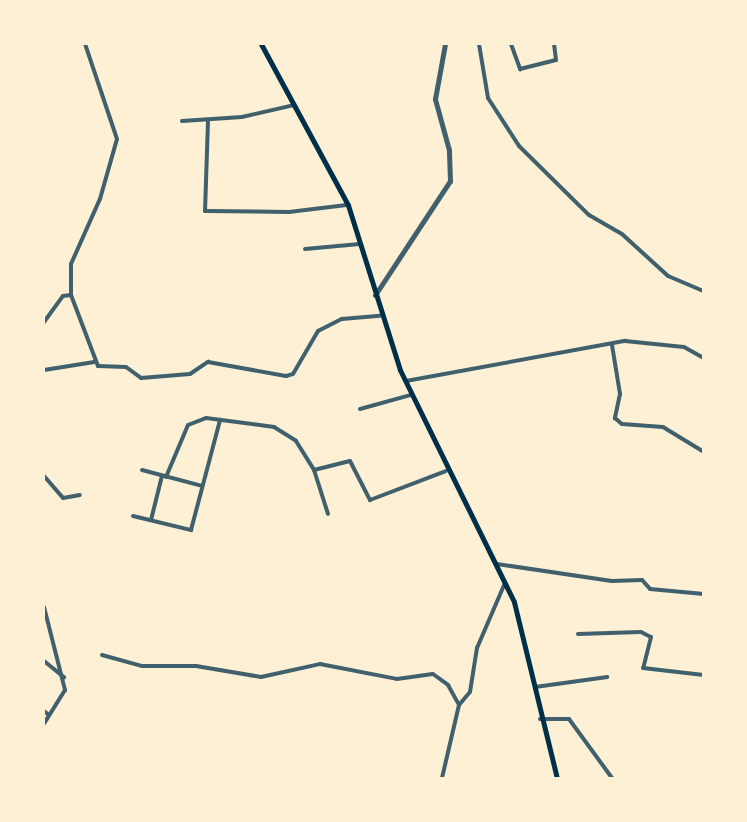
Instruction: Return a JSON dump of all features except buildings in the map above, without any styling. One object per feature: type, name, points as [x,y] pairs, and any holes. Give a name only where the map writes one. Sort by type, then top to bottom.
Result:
[{"type":"main road","points":[[261,44],[348,205],[380,316],[411,395],[446,471],[505,583],[526,640],[540,719],[556,778]]},
{"type":"street","points":[[85,44],[117,139],[100,199],[71,264],[71,296],[94,362]]},
{"type":"street","points":[[375,295],[450,181],[449,150],[435,99],[445,44]]},
{"type":"street","points":[[479,44],[488,98],[519,146],[580,209],[622,234],[668,276],[704,291]]},
{"type":"street","points":[[511,44],[520,69],[556,60],[554,44]]},
{"type":"street","points":[[182,121],[208,121],[295,105]]},
{"type":"street","points":[[208,121],[205,211],[289,212],[348,205]]},
{"type":"street","points":[[305,249],[361,244]]},
{"type":"street","points":[[44,322],[63,296],[71,296]]},
{"type":"street","points":[[44,370],[94,362],[126,367],[141,378],[190,374],[208,362],[286,376],[293,374],[318,331],[342,319],[380,316]]},
{"type":"street","points":[[406,381],[612,345],[655,342],[684,347],[704,358]]},
{"type":"street","points":[[612,345],[620,394],[615,418],[622,424],[663,427],[704,452]]},
{"type":"street","points":[[360,409],[411,395]]},
{"type":"street","points":[[151,520],[180,433],[206,418],[274,427],[296,441],[314,470],[328,514]]},
{"type":"street","points":[[133,516],[191,530],[220,420]]},
{"type":"street","points":[[314,470],[350,460],[370,500],[446,471]]},
{"type":"street","points":[[142,470],[202,486]]},
{"type":"street","points":[[44,476],[63,498],[80,495]]},
{"type":"street","points":[[496,564],[642,580],[650,590],[704,594]]},
{"type":"street","points":[[442,778],[459,705],[470,692],[477,648],[505,583]]},
{"type":"street","points":[[44,607],[65,678],[65,690],[44,723]]},
{"type":"street","points":[[578,634],[641,632],[651,637],[643,668],[704,675]]},
{"type":"street","points":[[102,655],[142,666],[196,666],[261,677],[320,663],[397,679],[433,674],[448,685],[459,705]]},
{"type":"street","points":[[44,661],[65,678]]},
{"type":"street","points":[[534,687],[607,677]]},
{"type":"street","points":[[44,711],[49,716]]},
{"type":"street","points":[[540,719],[569,719],[612,778]]}]
